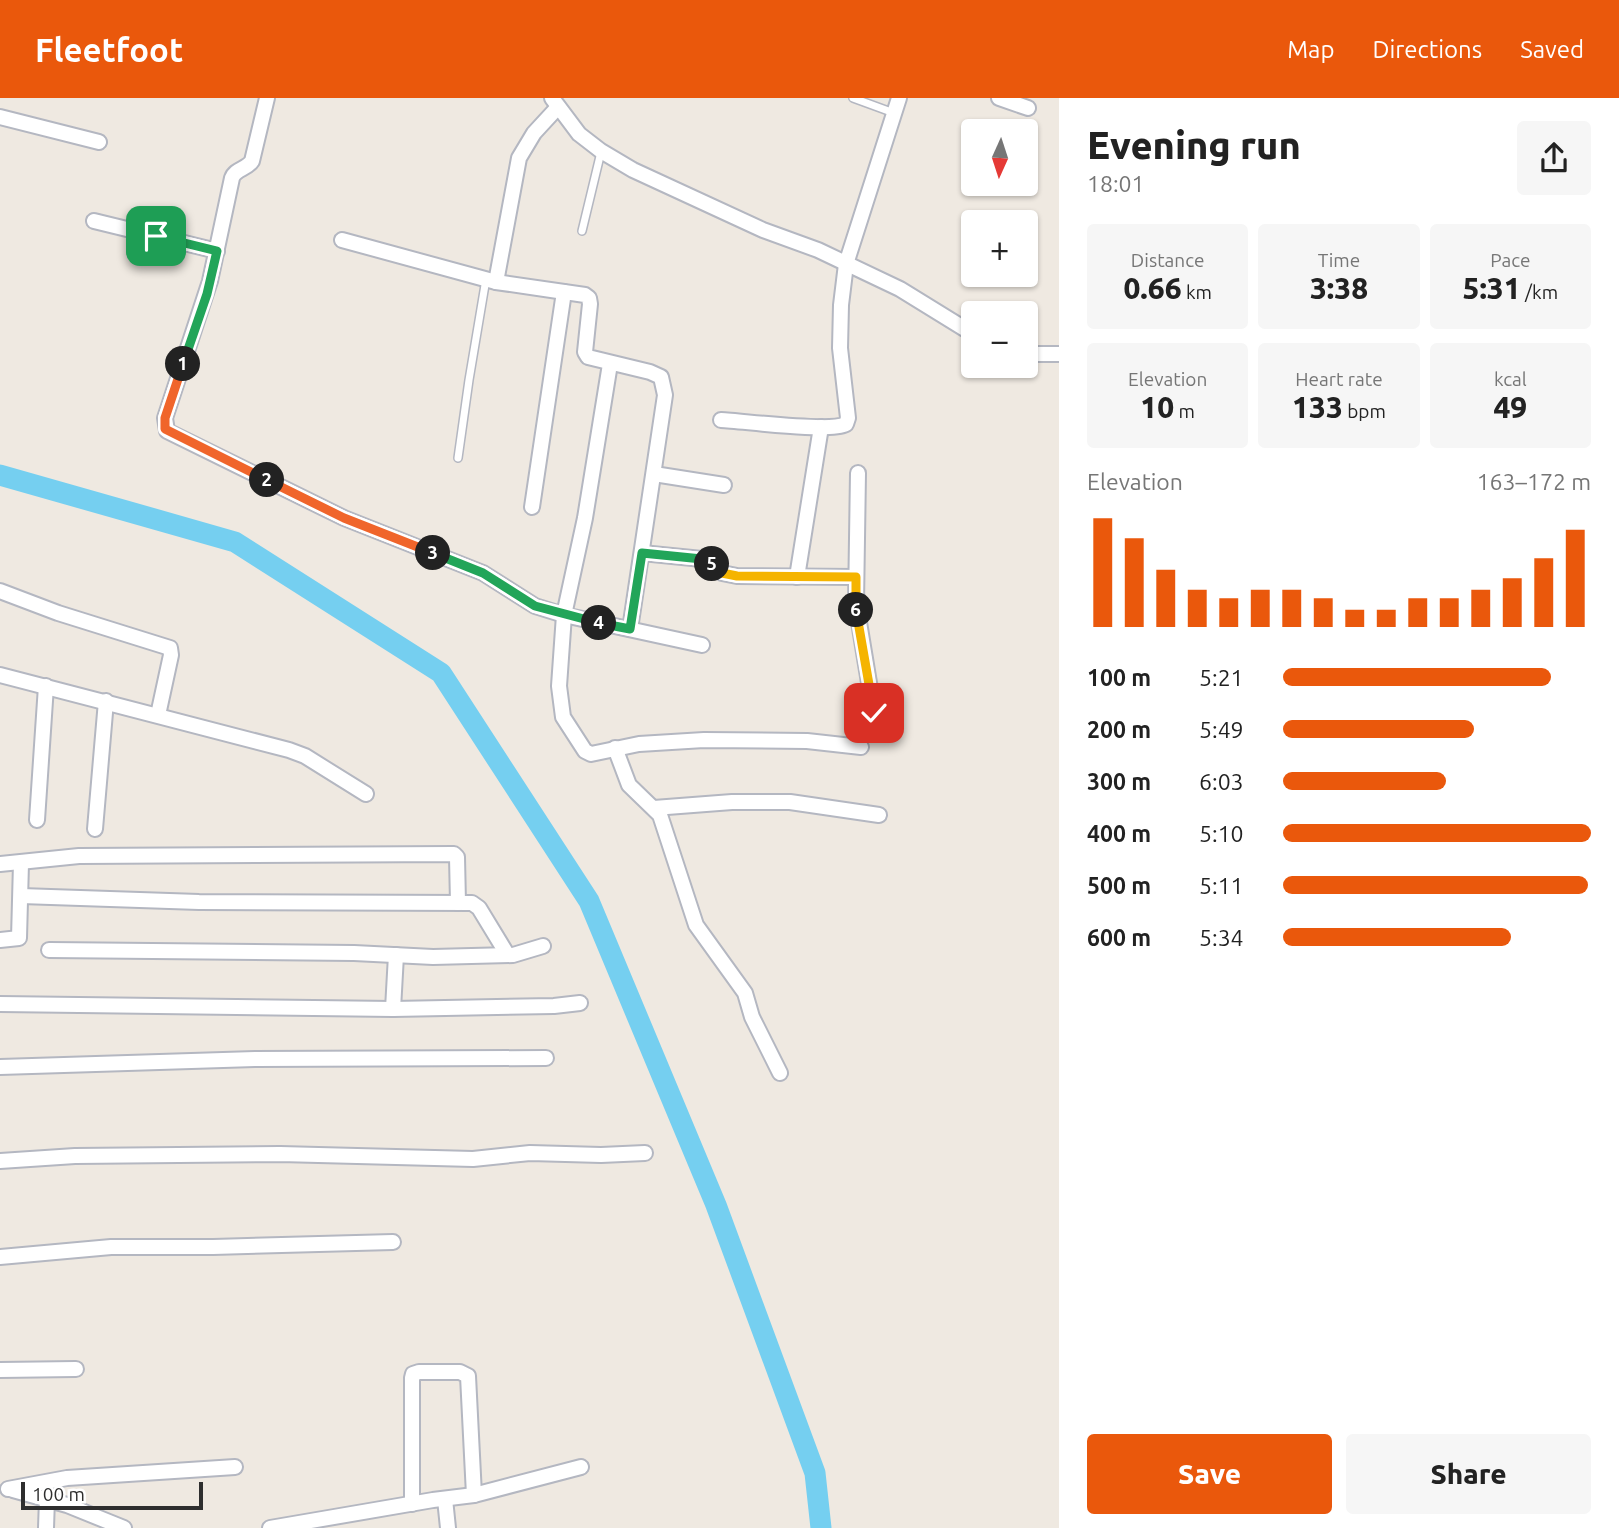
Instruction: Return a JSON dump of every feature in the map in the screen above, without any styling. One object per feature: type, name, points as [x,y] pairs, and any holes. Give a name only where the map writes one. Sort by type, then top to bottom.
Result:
[{"type":"street","points":[[267,98],[252,161],[233,176],[207,294],[165,418],[167,431],[344,518],[483,573],[535,606],[564,615],[702,645]]},
{"type":"street","points":[[721,420],[821,427],[844,426],[848,418],[840,348],[841,304],[846,264],[899,98]]},
{"type":"street","points":[[999,98],[1028,108]]},
{"type":"street","points":[[491,280],[519,158],[555,102],[579,134],[633,170],[909,293],[961,326]]},
{"type":"street","points":[[0,117],[99,142]]},
{"type":"street","points":[[94,221],[217,251]]},
{"type":"street","points":[[342,240],[491,280],[581,294],[589,298],[585,352],[590,359],[657,374],[664,382],[665,395],[630,629]]},
{"type":"street","points":[[531,507],[564,292]]},
{"type":"street","points":[[1038,354],[1059,354]]},
{"type":"street","points":[[610,363],[585,518],[564,615],[559,686],[563,717],[588,753],[594,754],[658,742],[757,739],[861,747]]},
{"type":"street","points":[[797,577],[821,427]]},
{"type":"street","points":[[858,473],[858,623],[874,713]]},
{"type":"street","points":[[654,474],[724,485]]},
{"type":"street","points":[[642,553],[702,559],[728,575],[856,577]]},
{"type":"street","points":[[0,591],[170,649],[158,715]]},
{"type":"street","points":[[0,675],[289,750],[305,756],[366,794]]},
{"type":"street","points":[[37,820],[46,686]]},
{"type":"street","points":[[95,829],[106,701]]},
{"type":"street","points":[[615,748],[629,785],[662,818],[696,925],[745,993],[750,1014],[780,1073]]},
{"type":"street","points":[[654,808],[732,802],[790,802],[879,816]]},
{"type":"street","points":[[0,864],[79,856],[454,854],[457,857],[458,903]]},
{"type":"street","points":[[0,940],[19,938],[21,863]]},
{"type":"street","points":[[21,896],[199,902],[477,905],[507,954]]},
{"type":"street","points":[[50,950],[396,956],[519,954],[543,946]]},
{"type":"street","points":[[393,1009],[396,956]]},
{"type":"street","points":[[0,1004],[393,1009],[554,1006],[580,1003]]},
{"type":"street","points":[[0,1067],[255,1059],[545,1058]]},
{"type":"street","points":[[0,1161],[75,1156],[280,1154],[473,1159],[530,1153],[645,1153]]},
{"type":"street","points":[[0,1257],[111,1247],[393,1242]]},
{"type":"street","points":[[0,1370],[76,1369]]},
{"type":"street","points":[[412,1504],[412,1378],[413,1374],[419,1372],[460,1372],[468,1376],[474,1496]]},
{"type":"street","points":[[4,1490],[67,1478],[235,1467]]},
{"type":"street","points":[[270,1528],[299,1526],[412,1504],[474,1496],[581,1467]]},
{"type":"street","points":[[4,1490],[47,1499],[124,1528]]},
{"type":"street","points":[[47,1499],[47,1528]]},
{"type":"street","points":[[445,1499],[448,1528]]},
{"type":"lane","points":[[853,98],[894,113]]},
{"type":"lane","points":[[582,231],[601,151]]},
{"type":"lane","points":[[458,458],[469,380],[491,280]]},
{"type":"waterway","points":[[0,475],[235,542],[441,673],[589,901],[716,1205],[815,1473],[821,1528]]},
{"type":"route","points":[[156,236],[217,251],[207,294],[165,418],[167,431],[344,518],[483,573],[535,606],[630,629],[642,553],[707,560],[728,575],[856,577],[858,623],[874,713]]}]
